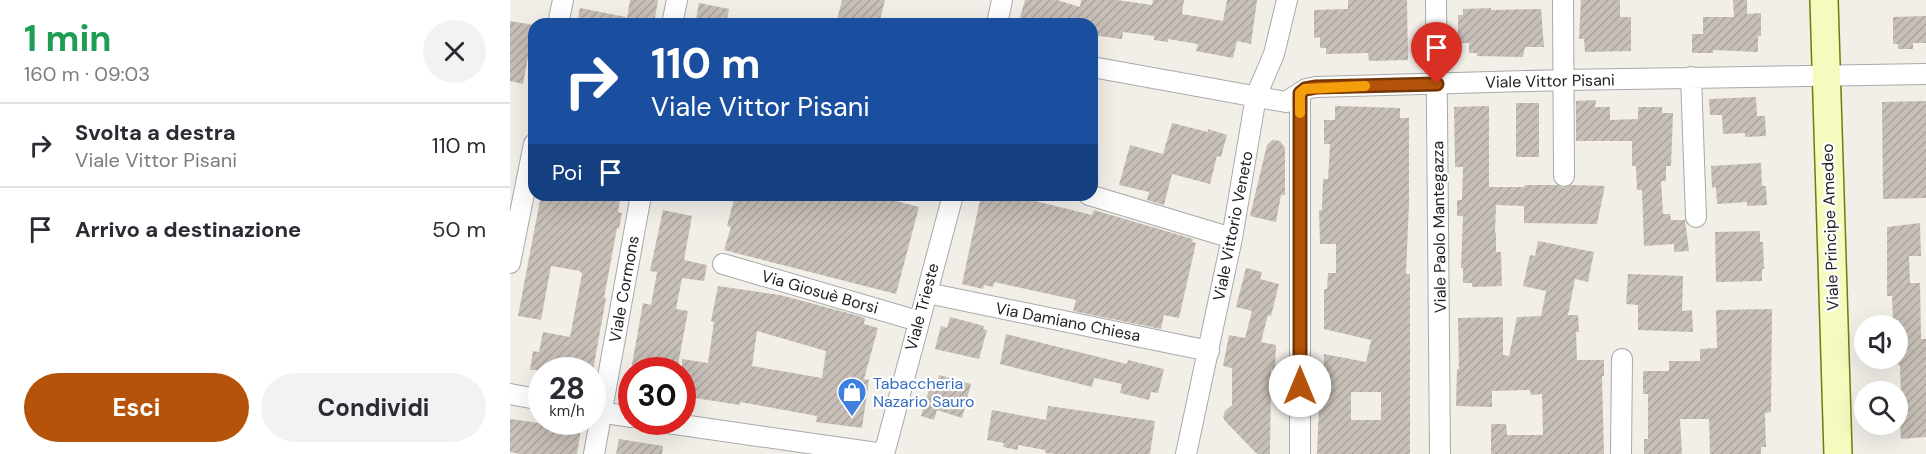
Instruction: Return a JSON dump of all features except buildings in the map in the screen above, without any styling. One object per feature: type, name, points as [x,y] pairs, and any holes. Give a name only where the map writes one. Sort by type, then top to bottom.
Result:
[{"type":"street","points":[[559,18],[563,0]]},
{"type":"street","points":[[673,18],[677,0]]},
{"type":"street","points":[[998,18],[1002,0]]},
{"type":"street","name":"Viale Vittorio Veneto","points":[[1186,454],[1232,238],[1256,96],[1274,54],[1287,0]]},
{"type":"street","name":"Viale Paolo Mantegazza","points":[[1436,0],[1440,454]]},
{"type":"street","points":[[1563,0],[1564,176]]},
{"type":"street","name":"Viale Principe Amedeo","points":[[1824,0],[1838,454]]},
{"type":"street","name":"Viale Vittor Pisani","points":[[1098,68],[1286,102],[1305,89],[1316,87],[1691,77],[1926,74]]},
{"type":"street","points":[[1691,77],[1696,217]]},
{"type":"street","points":[[1300,93],[1300,454]]},
{"type":"street","points":[[510,263],[528,174]]},
{"type":"street","points":[[1098,198],[1232,238]]},
{"type":"street","name":"Viale Cormons","points":[[606,368],[640,201]]},
{"type":"street","name":"Viale Trieste","points":[[884,454],[949,201]]},
{"type":"street","name":"Via Giosuè Borsi","points":[[723,264],[918,321]]},
{"type":"street","name":"Via Damiano Chiesa","points":[[927,293],[1209,351]]},
{"type":"street","points":[[1622,359],[1622,454]]},
{"type":"street","points":[[510,394],[528,397]]},
{"type":"street","points":[[696,427],[884,454]]},
{"type":"street","name":"Viale Cormons","points":[[594,454],[595,435]]},
{"type":"slow traffic","points":[[1300,113],[1300,93],[1305,89],[1365,86]]},
{"type":"place","name":"Tabaccheria Nazario Sauro","points":[[852,418]]},
{"type":"route","points":[[1300,386],[1300,93],[1305,89],[1316,87],[1437,84]]}]
